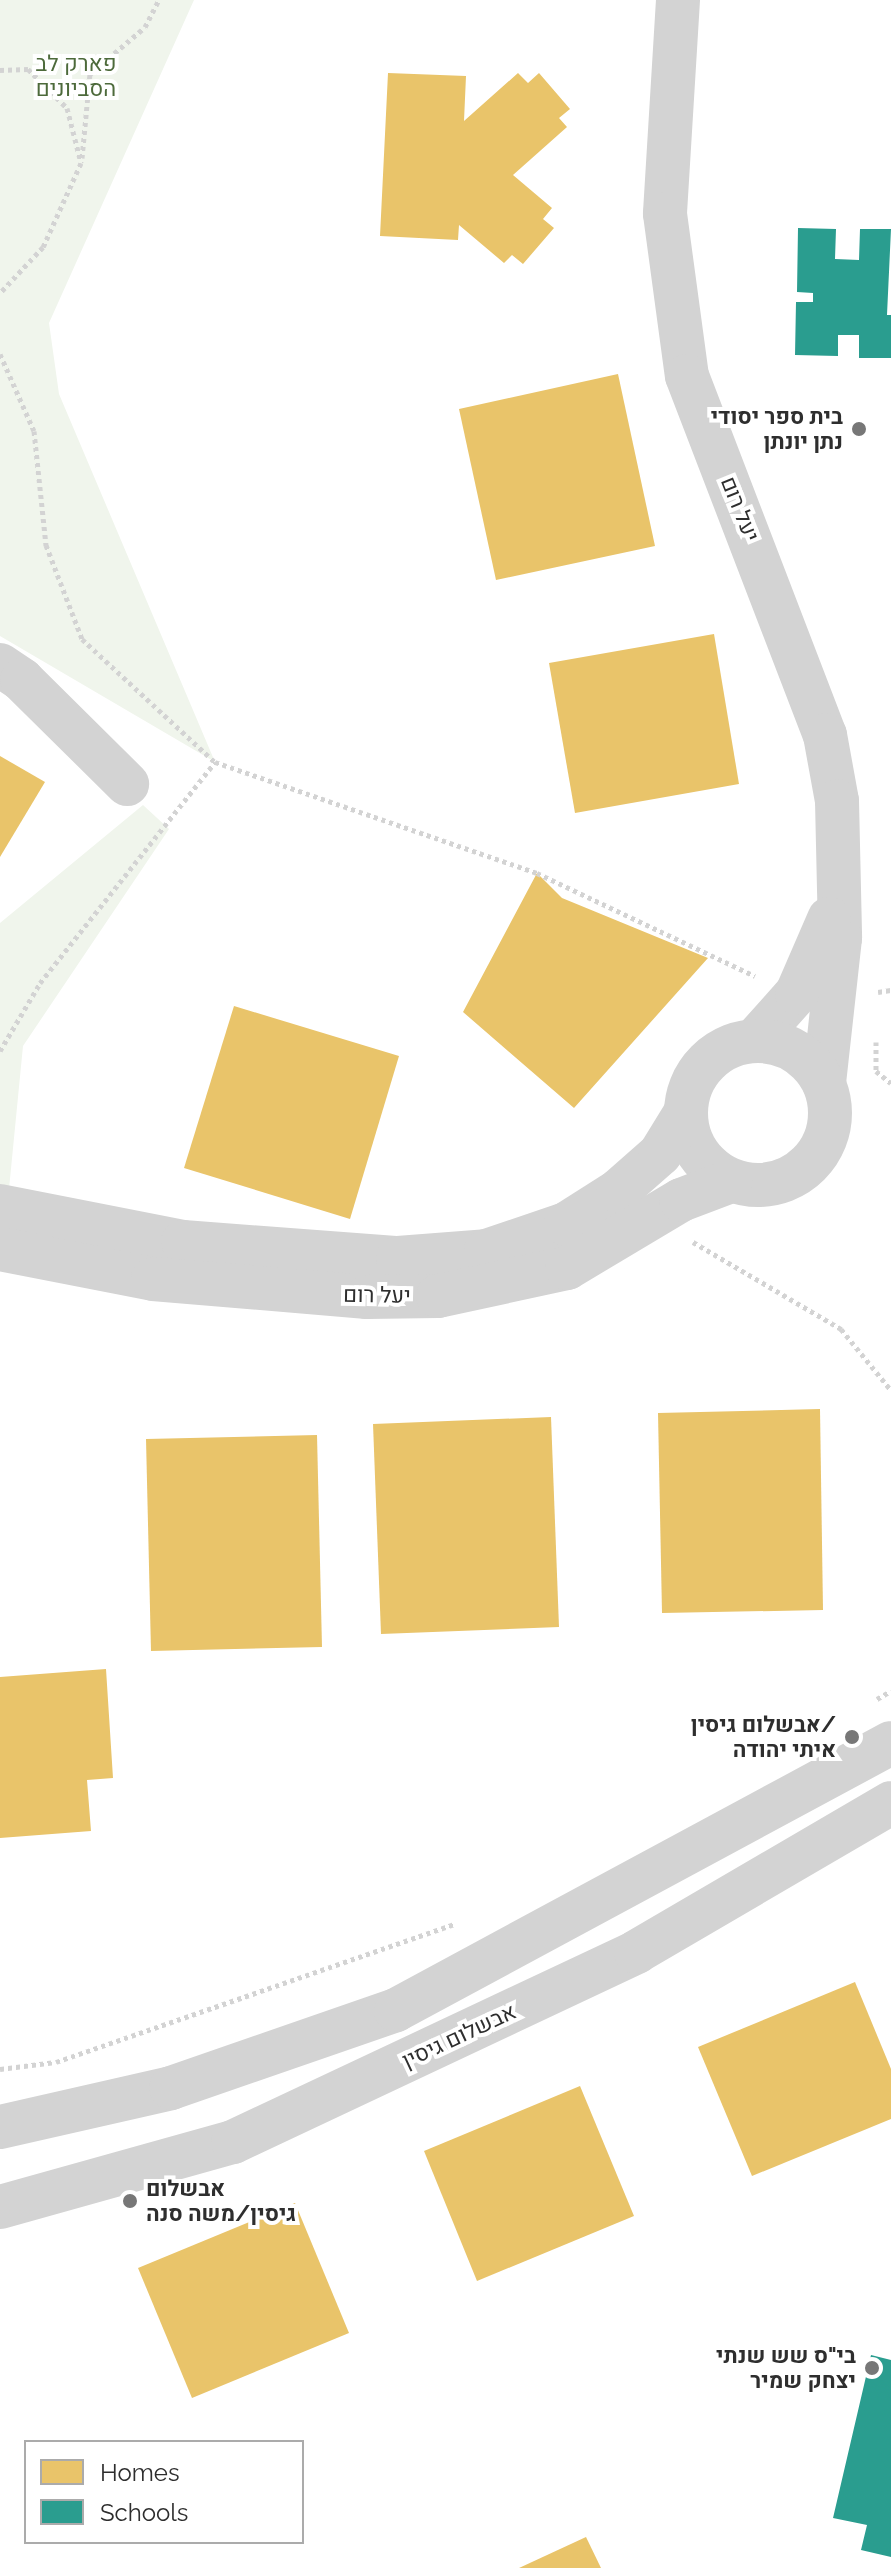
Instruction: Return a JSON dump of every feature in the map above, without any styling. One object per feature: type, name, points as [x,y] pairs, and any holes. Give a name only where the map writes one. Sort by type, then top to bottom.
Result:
[{"type":"street","name":"יעל רום","points":[[678,0],[665,214],[687,376],[825,735],[837,801],[837,988],[824,1083]]},
{"type":"street","points":[[0,665],[22,680],[127,784]]},
{"type":"street","name":"יעל רום","points":[[755,1040],[797,993],[823,941],[839,869]]},
{"type":"street","points":[[755,1040],[777,1043],[801,1054],[824,1083],[831,1121],[811,1163],[772,1184],[731,1181],[718,1175],[693,1147],[684,1115],[696,1075],[712,1056],[755,1040]]},
{"type":"street","name":"יעל רום","points":[[0,1206],[183,1242],[398,1258],[486,1251],[566,1224],[618,1191],[660,1154],[684,1115]]},
{"type":"street","name":"יעל רום","points":[[0,1249],[153,1279],[367,1297],[438,1296],[567,1268],[655,1220],[681,1200],[731,1181]]},
{"type":"street","points":[[0,2127],[171,2088],[396,2010],[891,1743]]},
{"type":"street","name":"אבשלום גיסין","points":[[0,2207],[233,2142],[636,1952],[891,1803]]},
{"type":"path","points":[[0,293],[43,247],[81,163],[90,74],[145,27],[159,0]]},
{"type":"path","points":[[0,70],[28,69],[67,108],[81,163]]},
{"type":"path","points":[[0,354],[34,431],[46,545],[82,639],[215,762],[537,873],[708,958],[797,993]]},
{"type":"path","points":[[0,1051],[40,983],[215,762]]},
{"type":"path","points":[[877,1004],[878,991],[891,990]]},
{"type":"path","points":[[877,1031],[876,1071],[891,1083]]},
{"type":"path","points":[[655,1220],[841,1329],[891,1390]]},
{"type":"path","points":[[863,1706],[891,1691]]},
{"type":"path","points":[[0,2069],[56,2062],[466,1919]]},
{"type":"green space","name":"פארק לב הסביונים","points":[[0,0],[194,0],[49,323],[59,394],[215,762],[0,636]]},
{"type":"green space","points":[[143,805],[169,829],[23,1046],[9,1189],[0,1187],[0,923]]},
{"type":"building: Homes","points":[[388,73],[466,76],[464,121],[518,73],[528,83],[539,73],[570,109],[559,118],[567,127],[513,175],[552,208],[543,219],[554,228],[523,264],[512,255],[504,263],[459,225],[458,240],[380,236]]},
{"type":"building: Homes","points":[[618,374],[655,546],[496,580],[459,409]]},
{"type":"building: Homes","points":[[714,634],[739,784],[575,813],[549,663]]},
{"type":"building: Homes","points":[[0,756],[45,782],[0,857]]},
{"type":"building: Homes","points":[[537,873],[562,898],[708,958],[574,1108],[463,1012]]},
{"type":"building: Homes","points":[[234,1006],[399,1056],[350,1219],[184,1168]]},
{"type":"building: Homes","points":[[820,1409],[823,1610],[662,1613],[658,1413]]},
{"type":"building: Homes","points":[[551,1417],[559,1627],[381,1634],[373,1424]]},
{"type":"building: Homes","points":[[317,1435],[322,1647],[151,1651],[146,1439]]},
{"type":"building: Homes","points":[[106,1669],[113,1778],[87,1780],[91,1831],[0,1838],[0,1677]]},
{"type":"building: Homes","points":[[855,1982],[891,2069],[891,2119],[752,2176],[698,2047]]},
{"type":"building: Homes","points":[[580,2086],[634,2216],[477,2281],[424,2151]]},
{"type":"building: Homes","points":[[295,2203],[349,2333],[192,2398],[138,2268]]},
{"type":"building: Homes","points":[[586,2537],[601,2568],[519,2568]]},
{"type":"building: Schools","points":[[798,228],[836,229],[835,259],[859,260],[860,229],[891,229],[887,315],[891,315],[891,358],[859,358],[859,335],[838,335],[838,356],[795,355],[796,302],[813,302],[813,293],[797,292]]},
{"type":"building: Schools","points":[[871,2355],[891,2360],[891,2557],[861,2550],[867,2525],[833,2518]]},
{"type":"place","name":"בית ספר יסודי נתן יונתן","points":[[859,429]]},
{"type":"place","name":"אבשלום גיסין/ איתי יהודה","points":[[852,1737]]},
{"type":"place","name":"אבשלום גיסין/משה סנה","points":[[130,2201]]},
{"type":"place","name":"בי\"ס שש שנתי יצחק שמיר","points":[[872,2368]]}]
